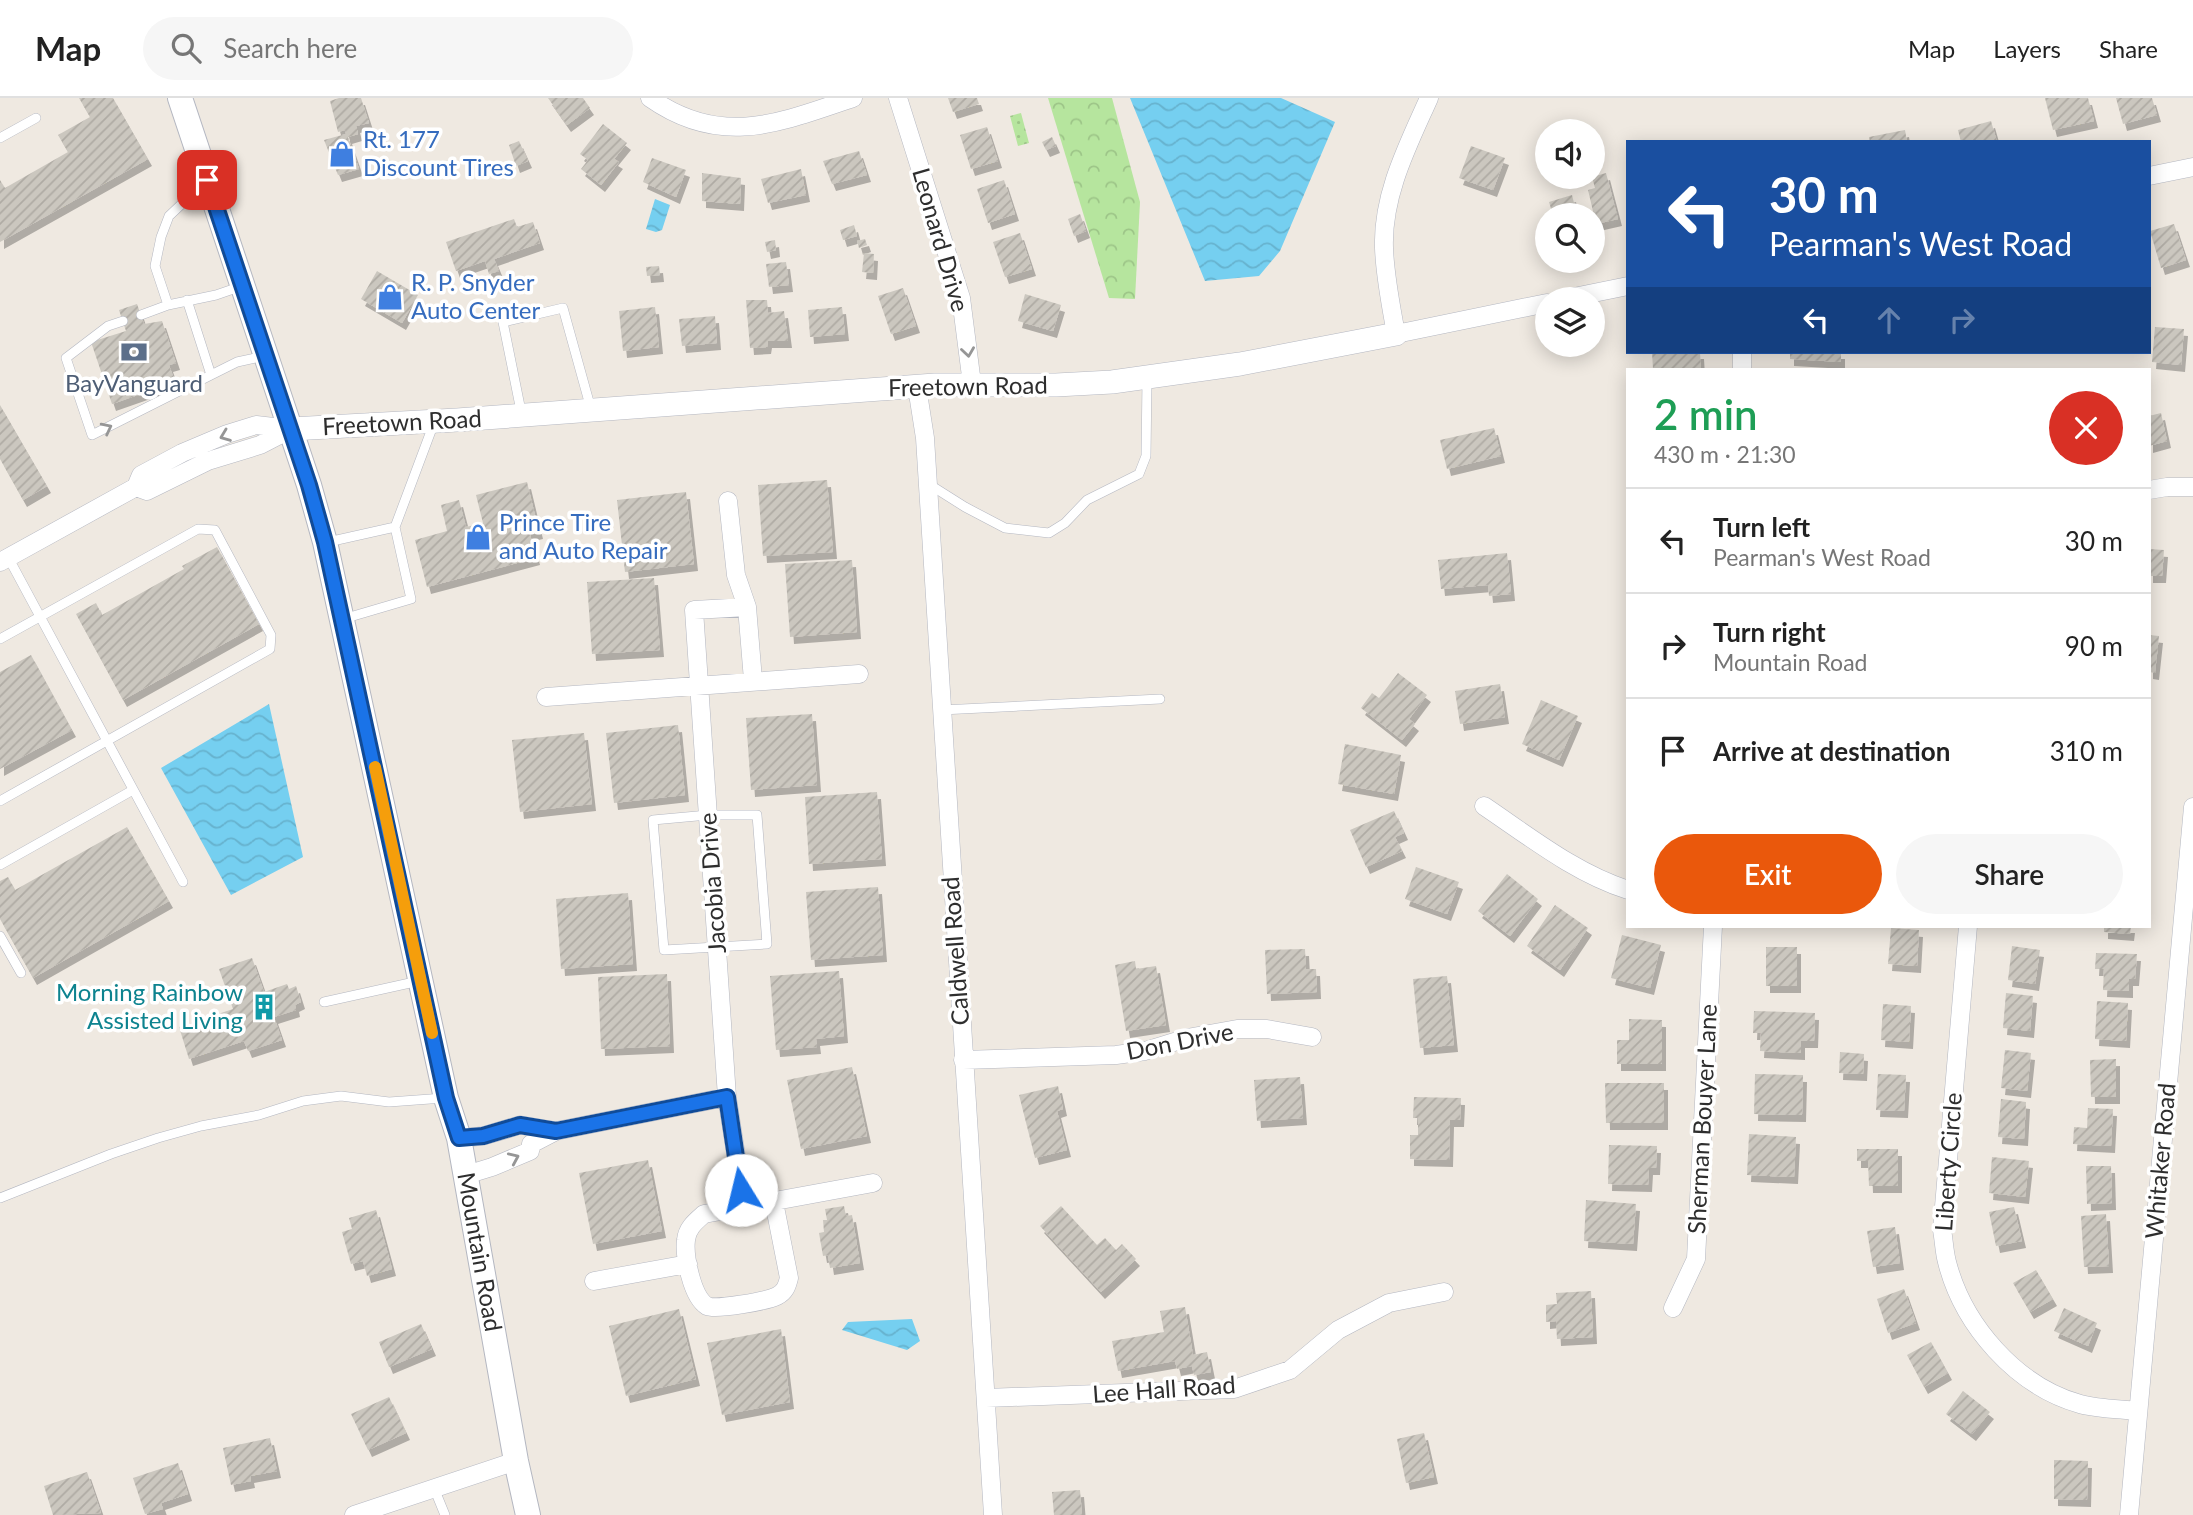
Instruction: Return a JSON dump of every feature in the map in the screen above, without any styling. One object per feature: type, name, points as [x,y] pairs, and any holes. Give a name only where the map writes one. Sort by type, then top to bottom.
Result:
[{"type":"main road","name":"Mountain Road","points":[[180,98],[267,355],[325,542],[446,1098],[459,1138],[528,1515]]},
{"type":"street","points":[[650,98],[668,111],[705,123],[734,128],[764,126],[853,98]]},
{"type":"street","name":"Leonard Drive","points":[[898,98],[961,298],[972,384]]},
{"type":"street","points":[[1429,98],[1399,169],[1386,220],[1385,271],[1396,334],[1535,305]]},
{"type":"street","points":[[2151,176],[2193,167]]},
{"type":"street","points":[[1605,291],[1626,286]]},
{"type":"street","name":"Freetown Road","points":[[291,429],[434,422],[917,387],[1067,384],[1147,378],[1240,364],[1396,334]]},
{"type":"street","name":"Caldwell Road","points":[[917,387],[925,438],[993,1515]]},
{"type":"street","points":[[4,559],[136,487],[147,491],[208,461],[260,445],[291,429]]},
{"type":"street","points":[[2151,490],[2193,487]]},
{"type":"street","points":[[728,501],[736,575],[747,607],[754,680]]},
{"type":"street","name":"Jacobia Drive","points":[[744,1207],[727,1097],[694,610],[747,607]]},
{"type":"street","points":[[546,697],[859,674]]},
{"type":"street","points":[[1484,806],[1572,864],[1602,881],[1626,889]]},
{"type":"street","name":"Whitaker Road","points":[[2129,1515],[2191,853],[2193,807]]},
{"type":"street","name":"Sherman Bouyer Lane","points":[[1673,1308],[1696,1259],[1713,928]]},
{"type":"street","name":"Liberty Circle","points":[[1968,928],[1942,1230],[1946,1261],[1957,1292],[1971,1318],[1987,1342],[2009,1363],[2056,1395],[2082,1405],[2138,1411]]},
{"type":"street","name":"Don Drive","points":[[963,1060],[1115,1055],[1145,1051],[1187,1038],[1237,1029],[1267,1029],[1312,1037]]},
{"type":"street","points":[[466,1175],[530,1150],[531,1144],[556,1131],[727,1097]]},
{"type":"street","points":[[459,1138],[483,1136],[520,1125],[556,1131]]},
{"type":"street","points":[[774,1202],[789,1278],[786,1289],[778,1296],[720,1308],[709,1307],[700,1299],[693,1286],[686,1239],[691,1225],[704,1214],[873,1183]]},
{"type":"street","points":[[594,1281],[688,1264]]},
{"type":"street","name":"Lee Hall Road","points":[[986,1398],[1234,1389],[1290,1370],[1338,1330],[1389,1303],[1444,1292]]},
{"type":"street","points":[[354,1515],[516,1461]]},
{"type":"lane","points":[[0,138],[36,118]]},
{"type":"lane","points":[[168,305],[155,266],[161,237],[169,216],[207,180]]},
{"type":"lane","points":[[141,315],[244,285]]},
{"type":"lane","points":[[187,300],[211,375]]},
{"type":"lane","points":[[522,416],[503,321],[563,308],[591,411]]},
{"type":"lane","points":[[123,321],[108,326],[66,358],[92,435],[237,362],[267,355]]},
{"type":"lane","points":[[928,483],[1005,528],[1049,533],[1065,523],[1087,500],[1139,474],[1146,456],[1147,378]]},
{"type":"lane","points":[[343,620],[411,599],[395,527],[434,422]]},
{"type":"lane","points":[[325,542],[395,527]]},
{"type":"lane","points":[[0,639],[198,529],[215,530],[271,635],[270,649],[0,800]]},
{"type":"lane","points":[[4,559],[40,617],[183,882]]},
{"type":"lane","points":[[941,710],[1160,699]]},
{"type":"lane","points":[[0,865],[133,790]]},
{"type":"lane","points":[[708,815],[757,815],[767,944],[719,948],[664,950],[653,820],[708,815]]},
{"type":"lane","points":[[0,936],[21,973]]},
{"type":"lane","points":[[324,1002],[421,981]]},
{"type":"lane","points":[[0,1198],[158,1138],[201,1126],[259,1115],[303,1101],[341,1096],[389,1102],[446,1098]]},
{"type":"lane","points":[[434,1488],[445,1515]]},
{"type":"green space","points":[[1048,98],[1112,98],[1140,202],[1135,299],[1109,298]]},
{"type":"green space","points":[[1021,113],[1029,143],[1018,146],[1010,116]]},
{"type":"water","points":[[1130,98],[1281,98],[1335,122],[1280,251],[1259,276],[1205,281]]},
{"type":"water","points":[[655,199],[670,205],[662,230],[656,232],[646,229]]},
{"type":"water","points":[[269,704],[303,857],[231,895],[161,768]]},
{"type":"water","points":[[912,1319],[920,1341],[907,1350],[842,1330],[848,1322]]},
{"type":"building","points":[[79,98],[113,98],[148,159],[0,242],[0,180],[5,188],[68,152],[58,135],[90,117]]},
{"type":"building","points":[[339,98],[361,98],[369,123],[356,126],[358,134],[348,137],[359,169],[338,175],[324,140],[346,134],[345,130],[338,132],[330,101]]},
{"type":"building","points":[[548,98],[583,98],[590,108],[567,125]]},
{"type":"building","points":[[948,98],[977,98],[979,104],[953,112]]},
{"type":"building","points":[[2045,98],[2088,98],[2094,121],[2053,130]]},
{"type":"building","points":[[2116,98],[2152,98],[2157,115],[2123,124]]},
{"type":"building","points":[[1991,121],[1996,140],[1960,140],[1958,130]]},
{"type":"building","points":[[603,124],[627,143],[614,159],[619,162],[601,185],[581,169],[588,160],[580,154]]},
{"type":"building","points":[[987,127],[998,161],[971,169],[960,135]]},
{"type":"building","points":[[1905,130],[1907,140],[1870,140],[1869,137]]},
{"type":"building","points":[[1052,137],[1056,146],[1046,150],[1042,142]]},
{"type":"building","points":[[519,141],[528,161],[516,166],[509,145]]},
{"type":"building","points":[[1471,146],[1505,158],[1493,190],[1459,178]]},
{"type":"building","points":[[859,151],[867,175],[832,184],[823,161]]},
{"type":"building","points":[[652,158],[686,170],[676,197],[643,182]]},
{"type":"building","points":[[801,169],[806,195],[768,203],[761,179]]},
{"type":"building","points":[[702,173],[741,178],[740,204],[702,201]]},
{"type":"building","points":[[1605,173],[1618,219],[1605,222],[1605,203],[1591,203],[1588,190],[1605,189]]},
{"type":"building","points":[[1004,180],[1015,214],[988,223],[977,189]]},
{"type":"building","points":[[1572,195],[1574,203],[1549,203]]},
{"type":"building","points":[[1080,214],[1086,231],[1074,236],[1068,219]]},
{"type":"building","points":[[514,219],[517,227],[533,222],[540,243],[494,259],[499,271],[489,274],[485,261],[456,271],[446,242]]},
{"type":"building","points":[[2174,224],[2186,260],[2161,268],[2151,231]]},
{"type":"building","points":[[854,225],[857,236],[843,240],[840,230]]},
{"type":"building","points":[[1020,233],[1032,269],[1005,277],[993,242]]},
{"type":"building","points":[[865,239],[867,245],[859,248],[857,241]]},
{"type":"building","points":[[775,240],[776,250],[767,252],[765,242]]},
{"type":"building","points":[[864,253],[874,254],[873,273],[862,272]]},
{"type":"building","points":[[786,262],[789,285],[769,287],[766,264]]},
{"type":"building","points":[[659,266],[660,275],[647,276],[646,267]]},
{"type":"building","name":"R. P. Snyder Auto Center","points":[[377,271],[418,295],[402,323],[361,299]]},
{"type":"building","points":[[903,288],[916,326],[891,334],[878,296]]},
{"type":"building","points":[[1025,294],[1061,305],[1053,331],[1018,321]]},
{"type":"building","points":[[746,300],[767,300],[768,313],[784,311],[788,341],[768,341],[767,347],[750,348]]},
{"type":"building","name":"BayVanguard","points":[[137,304],[144,324],[162,321],[176,363],[169,365],[175,382],[112,404],[91,342],[126,331],[119,310]]},
{"type":"building","points":[[655,307],[659,347],[623,351],[619,311]]},
{"type":"building","points":[[842,307],[845,334],[810,337],[808,310]]},
{"type":"building","points":[[715,316],[717,343],[682,346],[679,319]]},
{"type":"building","points":[[2155,327],[2184,329],[2181,365],[2152,362]]},
{"type":"building","points":[[1652,354],[1700,354],[1701,368],[1653,368]]},
{"type":"building","points":[[1790,354],[1841,354],[1841,362],[1790,359]]},
{"type":"building","points":[[0,405],[47,486],[23,500],[0,459]]},
{"type":"building","points":[[2161,413],[2167,441],[2151,445],[2151,416]]},
{"type":"building","points":[[1494,428],[1501,456],[1447,469],[1440,440]]},
{"type":"building","points":[[827,480],[833,552],[763,556],[758,485]]},
{"type":"building","name":"Prince Tire and Auto Repair","points":[[527,482],[539,532],[530,534],[536,558],[427,587],[415,540],[447,531],[441,505],[459,500],[466,527],[483,523],[476,495]]},
{"type":"building","points":[[686,492],[694,564],[625,572],[617,500]]},
{"type":"building","points":[[217,547],[259,624],[123,700],[76,614],[96,603],[102,615],[184,569],[182,566]]},
{"type":"building","points":[[2151,549],[2164,550],[2162,576],[2151,576]]},
{"type":"building","points":[[1507,553],[1511,594],[1489,596],[1488,585],[1441,589],[1438,560]]},
{"type":"building","points":[[852,560],[857,632],[790,637],[785,564]]},
{"type":"building","points":[[654,578],[660,650],[592,654],[587,582]]},
{"type":"building","points":[[2151,635],[2159,636],[2155,673],[2151,672]]},
{"type":"building","points":[[31,655],[72,730],[0,769],[0,672]]},
{"type":"building","points":[[1398,673],[1427,695],[1409,719],[1415,724],[1402,740],[1361,708],[1372,693],[1379,698]]},
{"type":"building","points":[[1500,684],[1505,717],[1460,724],[1455,691]]},
{"type":"building","points":[[1541,700],[1578,716],[1559,760],[1522,744]]},
{"type":"building","points":[[812,714],[817,785],[751,790],[746,718]]},
{"type":"building","points":[[678,725],[685,795],[614,803],[606,733]]},
{"type":"building","points":[[584,733],[592,804],[520,812],[512,740]]},
{"type":"building","points":[[1345,744],[1401,755],[1394,794],[1338,784]]},
{"type":"building","points":[[877,792],[882,859],[809,864],[805,797]]},
{"type":"building","points":[[1394,811],[1404,833],[1395,837],[1402,851],[1366,867],[1350,830]]},
{"type":"building","points":[[127,827],[169,901],[33,978],[0,919],[0,881],[8,877],[15,890]]},
{"type":"building","points":[[1416,867],[1459,882],[1447,914],[1405,899]]},
{"type":"building","points":[[1507,874],[1538,899],[1510,936],[1478,911]]},
{"type":"building","points":[[878,887],[883,955],[811,960],[806,892]]},
{"type":"building","points":[[628,893],[633,964],[561,969],[556,899]]},
{"type":"building","points":[[1555,905],[1588,928],[1560,970],[1527,946]]},
{"type":"building","points":[[1891,928],[1919,930],[1917,966],[1888,964]]},
{"type":"building","points":[[2104,928],[2131,928],[2130,934],[2104,932]]},
{"type":"building","points":[[1622,935],[1661,945],[1650,988],[1611,978]]},
{"type":"building","points":[[2012,946],[2040,950],[2035,984],[2008,980]]},
{"type":"building","points":[[1766,947],[1797,947],[1797,986],[1766,986]]},
{"type":"building","points":[[1305,949],[1306,969],[1316,969],[1317,992],[1267,994],[1265,950]]},
{"type":"building","points":[[2096,953],[2137,954],[2135,979],[2129,979],[2129,991],[2103,990],[2104,969],[2095,969]]},
{"type":"building","name":"Morning Rainbow Assisted Living","points":[[252,958],[264,992],[287,984],[289,989],[296,986],[301,1002],[295,1005],[296,1010],[274,1017],[282,1040],[248,1051],[244,1041],[189,1059],[179,1027],[233,1009],[219,969]]},
{"type":"building","points":[[1135,961],[1136,969],[1156,966],[1166,1025],[1126,1031],[1115,965]]},
{"type":"building","points":[[839,971],[844,1036],[816,1039],[817,1047],[776,1050],[770,976]]},
{"type":"building","points":[[667,974],[670,1046],[601,1049],[598,977]]},
{"type":"building","points":[[1447,976],[1454,1045],[1420,1048],[1413,979]]},
{"type":"building","points":[[2006,993],[2033,996],[2030,1031],[2003,1028]]},
{"type":"building","points":[[2097,1001],[2128,1003],[2126,1041],[2095,1039]]},
{"type":"building","points":[[1883,1004],[1911,1006],[1909,1042],[1881,1040]]},
{"type":"building","points":[[1754,1011],[1815,1013],[1814,1041],[1801,1041],[1801,1053],[1760,1051],[1761,1033],[1753,1033]]},
{"type":"building","points":[[1629,1019],[1662,1020],[1662,1064],[1617,1064],[1617,1040],[1629,1040]]},
{"type":"building","points":[[2005,1050],[2031,1053],[2027,1091],[2001,1088]]},
{"type":"building","points":[[1840,1052],[1864,1054],[1863,1074],[1839,1073]]},
{"type":"building","points":[[2116,1059],[2116,1097],[2091,1097],[2090,1060]]},
{"type":"building","points":[[852,1067],[867,1136],[801,1149],[787,1080]]},
{"type":"building","points":[[1755,1074],[1803,1075],[1802,1115],[1754,1114]]},
{"type":"building","points":[[1878,1074],[1906,1075],[1904,1111],[1876,1110]]},
{"type":"building","points":[[1300,1077],[1303,1118],[1257,1121],[1254,1080]]},
{"type":"building","points":[[1605,1083],[1664,1083],[1664,1123],[1606,1123]]},
{"type":"building","points":[[1058,1086],[1063,1109],[1057,1111],[1067,1150],[1035,1158],[1019,1095]]},
{"type":"building","points":[[1414,1097],[1461,1098],[1460,1120],[1450,1120],[1449,1160],[1410,1159],[1410,1135],[1418,1135],[1418,1118],[1413,1118]]},
{"type":"building","points":[[2001,1099],[2026,1102],[2024,1139],[1998,1137]]},
{"type":"building","points":[[2088,1108],[2113,1109],[2111,1146],[2073,1144],[2074,1127],[2087,1128]]},
{"type":"building","points":[[1749,1134],[1796,1137],[1794,1177],[1747,1175]]},
{"type":"building","points":[[1609,1145],[1657,1146],[1656,1168],[1649,1168],[1648,1185],[1608,1184]]},
{"type":"building","points":[[1857,1149],[1898,1149],[1898,1186],[1869,1186],[1868,1161],[1857,1161]]},
{"type":"building","points":[[1992,1157],[2029,1161],[2025,1197],[1989,1193]]},
{"type":"building","points":[[648,1160],[662,1231],[593,1244],[579,1173]]},
{"type":"building","points":[[2086,1166],[2111,1166],[2112,1203],[2087,1204]]},
{"type":"building","points":[[1586,1200],[1636,1204],[1633,1244],[1584,1241]]},
{"type":"building","points":[[844,1206],[846,1216],[852,1215],[860,1263],[830,1268],[828,1255],[823,1256],[819,1233],[824,1232],[823,1220],[827,1220],[825,1209]]},
{"type":"building","points":[[1061,1206],[1097,1245],[1105,1238],[1116,1250],[1122,1244],[1136,1259],[1101,1292],[1040,1226]]},
{"type":"building","points":[[2014,1207],[2022,1241],[1996,1246],[1989,1212]]},
{"type":"building","points":[[376,1210],[392,1269],[367,1276],[363,1261],[351,1264],[342,1232],[352,1229],[349,1218]]},
{"type":"building","points":[[2106,1214],[2109,1266],[2084,1267],[2081,1216]]},
{"type":"building","points":[[1895,1227],[1900,1263],[1873,1267],[1867,1231]]},
{"type":"building","points":[[2036,1270],[2053,1299],[2030,1312],[2013,1283]]},
{"type":"building","points":[[1904,1289],[1916,1323],[1888,1333],[1877,1299]]},
{"type":"building","points":[[1591,1291],[1593,1337],[1557,1339],[1556,1321],[1546,1322],[1546,1305],[1557,1304],[1556,1293]]},
{"type":"building","points":[[1185,1307],[1193,1355],[1207,1352],[1211,1372],[1194,1375],[1192,1366],[1177,1369],[1175,1361],[1118,1371],[1112,1341],[1164,1332],[1160,1311]]},
{"type":"building","points":[[2064,1308],[2097,1323],[2088,1346],[2054,1331]]},
{"type":"building","points":[[679,1309],[696,1379],[626,1396],[609,1326]]},
{"type":"building","points":[[421,1324],[432,1349],[389,1367],[379,1342]]},
{"type":"building","points":[[781,1329],[790,1402],[722,1415],[707,1343]]},
{"type":"building","points":[[1931,1342],[1948,1373],[1924,1387],[1907,1355]]},
{"type":"building","points":[[1963,1391],[1990,1412],[1972,1434],[1946,1414]]},
{"type":"building","points":[[389,1397],[406,1433],[368,1450],[351,1414]]},
{"type":"building","points":[[1424,1433],[1434,1477],[1406,1483],[1397,1439]]},
{"type":"building","points":[[270,1438],[277,1471],[250,1476],[251,1481],[231,1485],[223,1448]]},
{"type":"building","points":[[2054,1460],[2088,1461],[2087,1500],[2054,1499]]},
{"type":"building","points":[[178,1463],[188,1494],[161,1503],[163,1509],[145,1514],[133,1478]]},
{"type":"building","points":[[87,1472],[101,1513],[53,1515],[44,1486]]},
{"type":"building","points":[[1080,1490],[1082,1515],[1054,1515],[1052,1492]]},
{"type":"slow traffic","points":[[375,767],[432,1033]]},
{"type":"place","name":"Rt. 177 Discount Tires","points":[[342,154]]},
{"type":"place","name":"R. P. Snyder Auto Center","points":[[390,297]]},
{"type":"place","name":"BayVanguard","points":[[134,352]]},
{"type":"place","name":"Prince Tire and Auto Repair","points":[[478,537]]},
{"type":"place","name":"Morning Rainbow Assisted Living","points":[[264,1007]]},
{"type":"route","points":[[207,180],[244,285],[325,542],[446,1098],[459,1138],[483,1136],[520,1125],[556,1131],[727,1097],[741,1190]]}]
